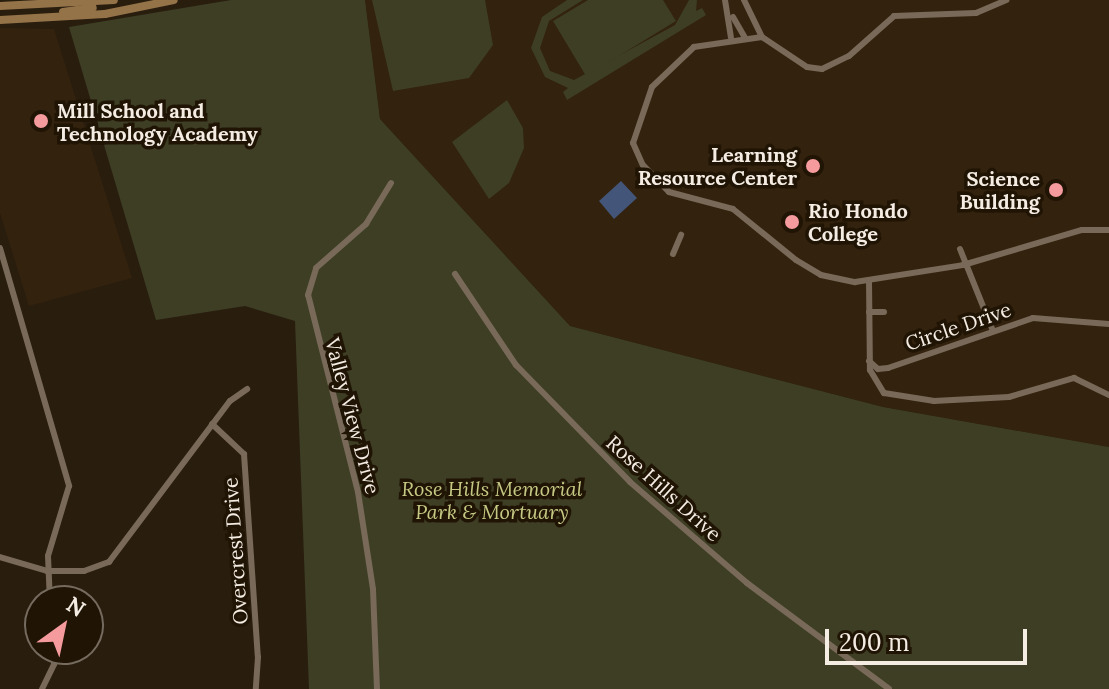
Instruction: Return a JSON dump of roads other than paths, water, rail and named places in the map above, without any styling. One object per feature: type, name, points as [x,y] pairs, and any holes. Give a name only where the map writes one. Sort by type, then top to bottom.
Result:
[{"type":"main road","points":[[0,6],[115,0]]},
{"type":"main road","points":[[60,19],[65,11],[115,0]]},
{"type":"main road","points":[[0,20],[60,19],[174,0]]},
{"type":"street","points":[[725,0],[745,38]]},
{"type":"street","points":[[744,0],[762,37],[807,67],[822,69],[849,56],[894,16],[976,13],[1006,0]]},
{"type":"street","points":[[731,14],[731,38]]},
{"type":"street","points":[[762,37],[731,38],[686,52],[652,87],[633,143],[643,165],[669,192],[733,209],[821,275],[869,280],[965,265],[1067,233],[1107,230],[1109,239]]},
{"type":"street","name":"Valley View Drive","points":[[377,689],[373,589],[358,492],[308,295],[316,268],[366,224],[391,183]]},
{"type":"street","points":[[673,254],[681,235]]},
{"type":"street","points":[[0,248],[69,486],[47,571],[48,585]]},
{"type":"street","points":[[960,249],[993,331]]},
{"type":"street","points":[[1008,251],[1012,259]]},
{"type":"street","name":"Rose Hills Drive","points":[[455,274],[516,365],[630,482],[778,607],[889,689]]},
{"type":"street","points":[[869,280],[869,361],[875,387],[918,400],[1009,397],[1074,378],[1109,395]]},
{"type":"street","points":[[869,312],[884,312]]},
{"type":"street","name":"Circle Drive","points":[[869,361],[878,369],[888,368],[1033,318],[1109,324]]},
{"type":"street","points":[[0,557],[47,571],[84,571],[109,562],[212,424],[247,389]]},
{"type":"street","name":"Overcrest Drive","points":[[212,424],[244,454],[258,657],[256,689]]},
{"type":"street","points":[[42,689],[50,665]]},
{"type":"water","points":[[621,181],[637,198],[614,219],[599,201]]},
{"type":"place","name":"Mill School and Technology Academy","points":[[41,121]]},
{"type":"place","name":"Learning Resource Center","points":[[813,166]]},
{"type":"place","name":"Science Building","points":[[1056,190]]},
{"type":"place","name":"Rio Hondo College","points":[[792,222]]},
{"type":"park label","name":"Rose Hills Memorial Park & Mortuary","points":[[492,500]]}]
